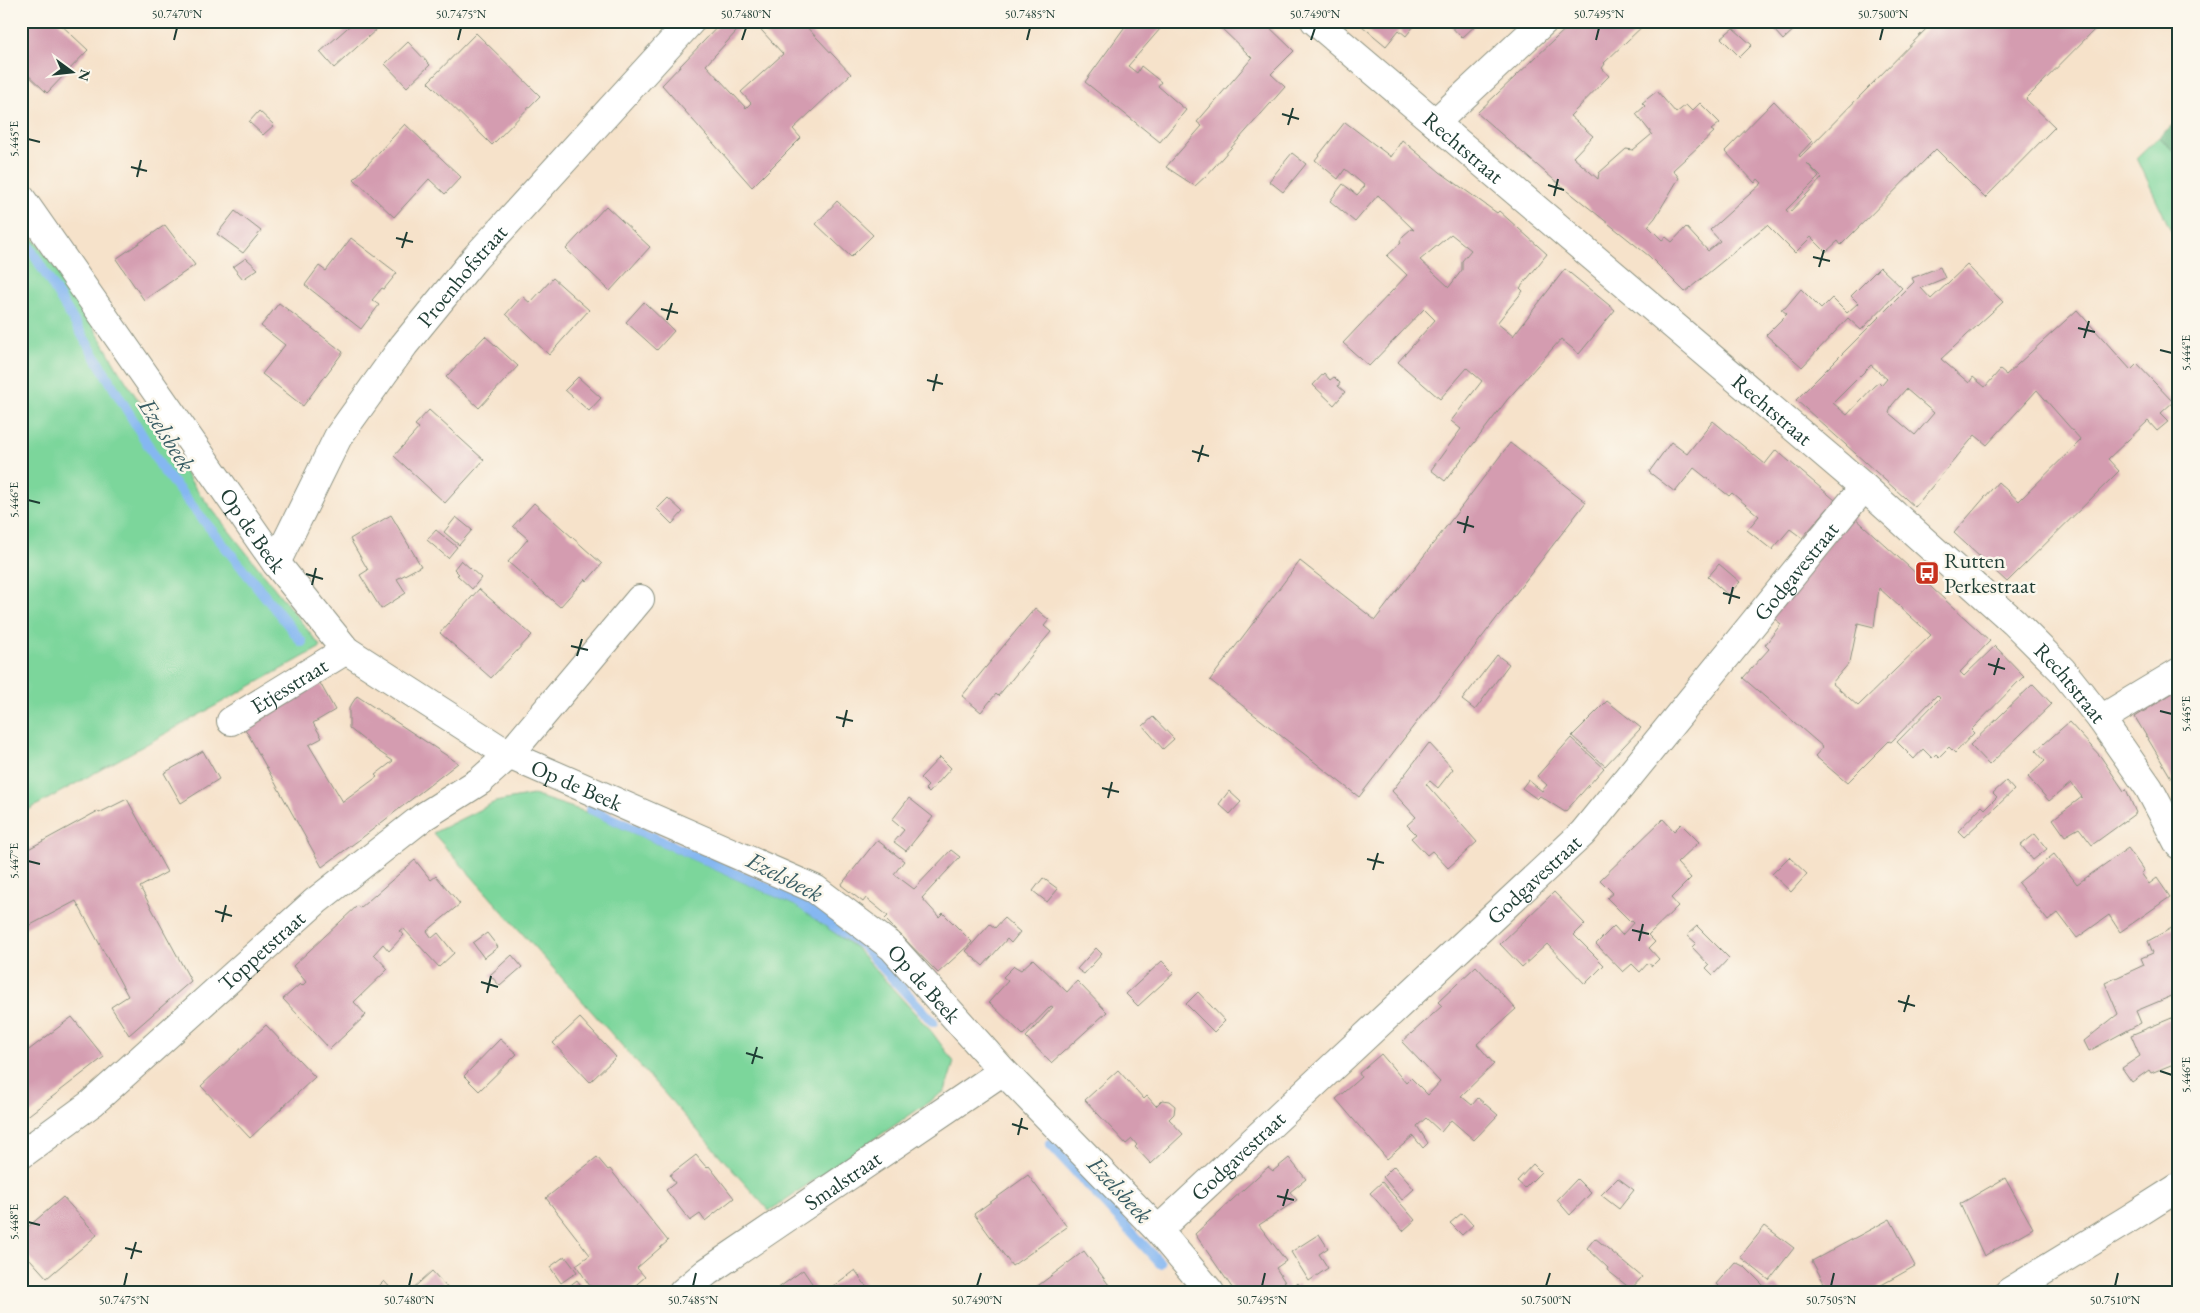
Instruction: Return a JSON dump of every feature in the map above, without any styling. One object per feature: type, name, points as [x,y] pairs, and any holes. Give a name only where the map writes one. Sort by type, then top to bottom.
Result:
[{"type":"street","name":"Proenhofstraat","points":[[276,563],[338,437],[404,345],[475,258],[692,21]]},
{"type":"street","name":"Rechtstraat","points":[[1314,21],[1864,487],[2014,622],[2062,670],[2101,719],[2149,788],[2179,845]]},
{"type":"street","points":[[1435,123],[1544,21]]},
{"type":"street","name":"Op de Beek","points":[[21,198],[276,563],[346,650],[508,756],[815,888],[892,947],[1002,1071],[1158,1230],[1210,1292]]},
{"type":"street","name":"Godgavestraat","points":[[1158,1230],[1583,833],[1864,487]]},
{"type":"street","name":"Toppetstraat","points":[[21,1155],[92,1103],[316,901],[423,817],[480,781],[508,756],[640,599]]},
{"type":"street","name":"Etjesstraat","points":[[231,721],[346,650]]},
{"type":"street","points":[[2101,719],[2179,672]]},
{"type":"street","name":"Smalstraat","points":[[683,1292],[707,1272],[1002,1071]]},
{"type":"street","points":[[2009,1292],[2179,1187]]},
{"type":"green space","points":[[2179,119],[2179,156],[2159,137]]},
{"type":"green space","points":[[2159,137],[2179,156],[2179,248],[2137,158]]},
{"type":"green space","points":[[21,222],[73,292],[118,369],[196,489],[321,647],[21,814]]},
{"type":"green space","points":[[533,795],[586,812],[796,906],[856,948],[931,1031],[954,1062],[945,1091],[769,1211],[433,833],[495,802]]},
{"type":"building","points":[[21,21],[57,21],[88,50],[47,93],[21,68]]},
{"type":"building","points":[[355,21],[372,21],[378,28],[334,68],[320,52]]},
{"type":"building","points":[[723,21],[746,21],[706,65],[746,108],[751,103],[741,92],[783,54],[753,21],[801,21],[851,74],[793,129],[801,138],[752,187],[662,85]]},
{"type":"building","points":[[1129,21],[1167,21],[1128,66],[1137,73],[1141,66],[1161,82],[1158,86],[1186,110],[1160,142],[1085,82]]},
{"type":"building","points":[[1214,21],[1263,21],[1294,51],[1271,74],[1285,87],[1195,186],[1166,167],[1202,126],[1197,122],[1252,58]]},
{"type":"building","points":[[1356,21],[1418,21],[1406,36],[1399,30],[1386,46]]},
{"type":"building","points":[[1446,21],[1480,21],[1462,38]]},
{"type":"building","points":[[1574,21],[1648,21],[1604,63],[1602,68],[1609,76],[1570,116],[1593,136],[1573,157],[1598,179],[1599,173],[1626,149],[1633,150],[1652,134],[1636,114],[1645,106],[1642,103],[1657,91],[1676,113],[1686,105],[1692,111],[1700,103],[1720,123],[1711,130],[1714,132],[1673,170],[1679,178],[1655,218],[1648,226],[1662,240],[1666,237],[1672,242],[1686,227],[1708,251],[1720,241],[1710,230],[1762,183],[1758,179],[1755,183],[1725,151],[1774,101],[1812,141],[1799,155],[1800,157],[1934,21],[2103,21],[2026,99],[2055,127],[1985,198],[1936,149],[1841,245],[1838,241],[1826,252],[1811,237],[1795,253],[1767,225],[1685,292],[1649,256],[1553,179],[1477,113]],"holes":[[[1806,162],[1822,178],[1789,213],[1786,210],[1819,177]]]},
{"type":"building","points":[[1766,21],[1797,21],[1800,24],[1783,40]]},
{"type":"building","points":[[1733,28],[1752,45],[1740,57],[1721,38]]},
{"type":"building","points":[[476,33],[540,96],[492,145],[428,82]]},
{"type":"building","points":[[408,42],[430,65],[407,87],[385,64]]},
{"type":"building","points":[[259,111],[274,125],[263,135],[249,122]]},
{"type":"building","points":[[1345,122],[1391,157],[1402,140],[1440,172],[1497,213],[1499,211],[1547,254],[1520,288],[1523,291],[1497,323],[1513,336],[1565,269],[1615,310],[1579,354],[1561,339],[1507,400],[1445,481],[1431,470],[1461,429],[1451,421],[1482,381],[1467,368],[1440,399],[1398,362],[1435,320],[1424,309],[1369,366],[1343,343],[1407,275],[1387,256],[1401,243],[1400,241],[1403,236],[1411,229],[1414,230],[1378,195],[1355,222],[1330,201],[1343,184],[1357,195],[1365,186],[1345,169],[1338,179],[1315,160]],"holes":[[[1451,234],[1471,250],[1462,261],[1462,270],[1449,287],[1420,260]]]},
{"type":"building","points":[[405,124],[461,177],[445,194],[429,179],[394,217],[354,179]]},
{"type":"building","points":[[1292,153],[1306,164],[1283,192],[1269,181]]},
{"type":"building","points":[[837,201],[873,235],[851,257],[816,224]]},
{"type":"building","points":[[606,206],[650,247],[610,291],[566,249]]},
{"type":"building","points":[[235,211],[261,231],[243,253],[217,234]]},
{"type":"building","points":[[165,225],[195,265],[144,300],[116,259]]},
{"type":"building","points":[[351,238],[397,273],[372,300],[379,305],[361,329],[305,285],[319,266],[326,271]]},
{"type":"building","points":[[246,258],[258,269],[243,279],[233,267]]},
{"type":"building","points":[[1967,265],[2003,302],[1941,359],[1969,383],[1973,377],[1985,387],[2000,370],[2006,375],[2077,310],[2131,370],[2137,364],[2173,402],[2161,413],[2169,421],[2157,431],[2148,421],[2108,459],[2119,471],[2007,582],[1954,533],[1998,482],[2019,501],[2081,440],[2037,390],[1987,445],[1975,435],[1915,507],[1796,400],[1914,282],[1912,278],[1940,267],[1945,278],[1921,288],[1931,299]],"holes":[[[1871,365],[1887,379],[1882,385],[1879,382],[1874,386],[1847,415],[1833,403]],[[1906,389],[1934,413],[1915,435],[1889,413],[1892,405]]]},
{"type":"building","points":[[1880,267],[1902,288],[1861,330],[1848,318],[1802,367],[1766,335],[1787,314],[1781,309],[1785,308],[1801,289],[1821,309],[1832,298],[1847,313],[1858,303],[1851,296]]},
{"type":"building","points":[[553,278],[589,310],[549,355],[506,314],[522,296],[530,303]]},
{"type":"building","points":[[644,302],[674,331],[657,350],[626,322]]},
{"type":"building","points":[[279,303],[343,352],[303,406],[262,374],[285,345],[261,326]]},
{"type":"building","points":[[485,336],[518,366],[479,408],[446,377]]},
{"type":"building","points":[[1324,373],[1330,380],[1334,377],[1340,383],[1338,386],[1345,392],[1334,405],[1313,385]]},
{"type":"building","points":[[578,377],[601,398],[589,411],[565,390]]},
{"type":"building","points":[[429,410],[484,460],[445,503],[394,456],[419,428],[415,425]]},
{"type":"building","points":[[1713,421],[1765,464],[1776,450],[1835,500],[1802,538],[1790,529],[1772,550],[1747,530],[1759,516],[1732,493],[1729,496],[1694,468],[1675,492],[1649,472],[1671,442],[1687,454]]},
{"type":"building","points":[[1510,443],[1586,502],[1359,797],[1210,680],[1300,561],[1375,620]]},
{"type":"building","points":[[668,498],[683,512],[672,524],[657,509]]},
{"type":"building","points":[[534,503],[602,564],[587,581],[585,579],[560,607],[508,562],[528,539],[513,526]]},
{"type":"building","points":[[391,515],[421,566],[397,579],[406,593],[381,609],[360,575],[368,570],[350,539]]},
{"type":"building","points":[[1852,515],[1990,641],[1960,672],[1964,676],[1995,646],[2024,676],[1971,730],[1974,733],[1955,753],[1949,747],[1939,757],[1936,754],[1932,758],[1923,749],[1914,759],[1897,742],[1940,698],[1937,695],[1847,783],[1815,756],[1823,747],[1743,678],[1769,649],[1765,645],[1781,624],[1771,616]],"holes":[[[1879,588],[1931,635],[1858,706],[1832,683],[1850,662],[1858,623],[1874,627]]]},
{"type":"building","points":[[456,517],[472,530],[459,545],[444,532]]},
{"type":"building","points":[[436,530],[457,547],[448,558],[427,540]]},
{"type":"building","points":[[461,560],[481,578],[472,589],[457,575],[459,574],[454,569]]},
{"type":"building","points":[[1719,564],[1740,582],[1728,595],[1708,577]]},
{"type":"building","points":[[479,589],[532,635],[491,678],[440,633]]},
{"type":"building","points":[[1035,608],[1049,620],[1044,626],[1051,632],[998,696],[996,694],[981,712],[962,696]]},
{"type":"building","points":[[1497,655],[1509,664],[1475,710],[1462,700]]},
{"type":"building","points":[[320,683],[335,710],[313,723],[322,738],[309,745],[343,802],[377,777],[375,775],[393,761],[349,728],[349,708],[357,696],[458,763],[322,867],[244,727],[256,716]]},
{"type":"building","points":[[2033,684],[2052,704],[1989,765],[1970,745]]},
{"type":"building","points":[[2179,689],[2179,791],[2135,717]]},
{"type":"building","points":[[1607,701],[1641,728],[1605,766],[1572,736]]},
{"type":"building","points":[[1153,717],[1174,739],[1163,749],[1143,726]]},
{"type":"building","points":[[2069,722],[2101,757],[2124,791],[2126,789],[2136,813],[2092,845],[2079,828],[2065,836],[2053,819],[2082,797],[2071,783],[2049,801],[2028,777],[2045,761],[2036,751]]},
{"type":"building","points":[[1571,738],[1604,768],[1565,812],[1540,796],[1537,799],[1522,788],[1528,780],[1542,791],[1547,785],[1537,776]]},
{"type":"building","points":[[1429,743],[1453,769],[1438,788],[1430,781],[1426,784],[1477,842],[1448,868],[1432,851],[1427,855],[1411,838],[1416,834],[1407,825],[1416,817],[1392,791]]},
{"type":"building","points":[[203,751],[219,779],[181,803],[164,773]]},
{"type":"building","points":[[940,757],[951,768],[929,793],[925,789],[928,786],[920,778]]},
{"type":"building","points":[[2006,781],[2014,790],[1964,837],[1958,831],[1982,806],[1985,809],[1997,797],[1993,793]]},
{"type":"building","points":[[1229,791],[1241,802],[1230,814],[1219,804]]},
{"type":"building","points":[[909,798],[933,817],[906,851],[894,842],[904,830],[892,820]]},
{"type":"building","points":[[127,799],[167,872],[140,887],[191,981],[129,1035],[111,1007],[128,996],[76,901],[21,930],[21,853],[98,811],[99,813]]},
{"type":"building","points":[[1663,819],[1674,831],[1681,824],[1699,842],[1677,863],[1691,878],[1671,898],[1678,906],[1648,935],[1655,942],[1649,948],[1659,959],[1652,966],[1648,963],[1640,972],[1632,964],[1623,972],[1596,944],[1614,926],[1622,935],[1634,922],[1632,920],[1631,922],[1607,898],[1613,893],[1600,880]]},
{"type":"building","points":[[2035,834],[2047,849],[2033,860],[2021,845]]},
{"type":"building","points":[[877,840],[904,861],[894,874],[914,889],[951,850],[960,857],[922,898],[939,917],[943,913],[972,942],[938,973],[885,919],[888,916],[866,898],[863,902],[841,885]]},
{"type":"building","points":[[2128,848],[2144,871],[2141,873],[2149,884],[2157,878],[2170,897],[2120,932],[2109,915],[2077,938],[2058,913],[2048,921],[2018,883],[2054,854],[2077,884]]},
{"type":"building","points":[[1789,857],[1807,874],[1791,892],[1772,874]]},
{"type":"building","points":[[415,860],[431,880],[436,876],[460,904],[427,931],[432,938],[438,933],[454,953],[439,967],[403,928],[399,931],[404,935],[389,951],[383,944],[374,954],[388,969],[354,1002],[366,1015],[330,1049],[283,999],[300,984],[302,986],[306,982],[293,966],[357,906],[360,908]]},
{"type":"building","points":[[1043,878],[1058,889],[1047,902],[1033,891]]},
{"type":"building","points":[[1554,892],[1585,924],[1574,935],[1604,965],[1585,984],[1547,944],[1522,967],[1500,944]]},
{"type":"building","points":[[1004,918],[1020,932],[1011,943],[1007,939],[983,966],[966,951],[990,924],[995,928]]},
{"type":"building","points":[[2179,924],[2179,993],[2136,1011],[2141,1023],[2089,1051],[2084,1041],[2118,1014],[2105,983],[2144,965],[2141,958],[2153,953],[2148,941]]},
{"type":"building","points":[[1697,926],[1729,958],[1713,975],[1706,968],[1709,965],[1692,947],[1696,943],[1687,935]]},
{"type":"building","points":[[487,933],[498,947],[484,958],[473,943]]},
{"type":"building","points":[[1096,948],[1102,954],[1084,974],[1077,969]]},
{"type":"building","points":[[512,955],[522,967],[500,986],[490,975]]},
{"type":"building","points":[[1033,959],[1067,992],[1077,981],[1107,1012],[1051,1063],[1026,1037],[1053,1007],[1051,1006],[1023,1035],[989,1002],[1008,981],[1003,977],[1014,966],[1021,970]]},
{"type":"building","points":[[1162,961],[1174,973],[1138,1006],[1126,994]]},
{"type":"building","points":[[1476,966],[1516,1009],[1477,1044],[1494,1064],[1461,1096],[1472,1105],[1478,1098],[1498,1115],[1474,1140],[1451,1120],[1441,1132],[1426,1118],[1417,1126],[1428,1143],[1423,1148],[1413,1136],[1387,1159],[1336,1099],[1361,1077],[1359,1073],[1381,1054],[1406,1083],[1411,1078],[1428,1095],[1440,1082],[1402,1042],[1442,1006],[1438,1002]]},
{"type":"building","points":[[1198,992],[1225,1021],[1214,1032],[1186,1004]]},
{"type":"building","points":[[2179,1015],[2179,1064],[2176,1063],[2151,1073],[2149,1070],[2132,1082],[2122,1068],[2140,1056],[2131,1035]]},
{"type":"building","points":[[72,1017],[104,1057],[21,1121],[21,1056]]},
{"type":"building","points":[[580,1018],[616,1057],[590,1082],[553,1043]]},
{"type":"building","points":[[266,1025],[315,1077],[250,1138],[201,1086]]},
{"type":"building","points":[[500,1039],[517,1054],[479,1091],[464,1076]]},
{"type":"building","points":[[1118,1070],[1144,1099],[1147,1096],[1156,1106],[1162,1100],[1169,1101],[1175,1106],[1174,1114],[1169,1119],[1183,1134],[1151,1164],[1135,1147],[1137,1145],[1132,1139],[1126,1144],[1085,1100]]},
{"type":"building","points":[[696,1155],[707,1168],[709,1166],[734,1198],[705,1221],[700,1214],[690,1221],[666,1190],[675,1183],[670,1175]]},
{"type":"building","points":[[597,1157],[608,1170],[610,1169],[668,1241],[637,1268],[645,1277],[630,1290],[631,1292],[594,1292],[576,1265],[590,1255],[546,1198]]},
{"type":"building","points":[[1289,1158],[1306,1179],[1290,1192],[1297,1200],[1259,1225],[1286,1261],[1276,1268],[1290,1290],[1298,1283],[1303,1292],[1235,1292],[1195,1234],[1268,1167],[1273,1171]]},
{"type":"building","points":[[1533,1164],[1541,1172],[1525,1188],[1517,1181]]},
{"type":"building","points":[[1394,1166],[1414,1189],[1402,1200],[1383,1177]]},
{"type":"building","points":[[1028,1175],[1067,1227],[1012,1266],[974,1214]]},
{"type":"building","points":[[1618,1178],[1634,1190],[1619,1209],[1601,1195]]},
{"type":"building","points":[[2005,1178],[2033,1228],[1984,1256],[1960,1204]]},
{"type":"building","points":[[1577,1179],[1591,1193],[1570,1215],[1557,1200]]},
{"type":"building","points":[[1382,1182],[1415,1220],[1403,1231],[1370,1193]]},
{"type":"building","points":[[63,1197],[97,1235],[47,1278],[21,1249],[21,1233]]},
{"type":"building","points":[[1462,1213],[1473,1225],[1462,1235],[1450,1223]]},
{"type":"building","points":[[1890,1219],[1915,1266],[1869,1292],[1829,1292],[1812,1261]]},
{"type":"building","points":[[1765,1226],[1794,1248],[1769,1280],[1740,1257]]},
{"type":"building","points":[[1319,1234],[1328,1248],[1319,1254],[1328,1268],[1309,1281],[1291,1252]]},
{"type":"building","points":[[1595,1238],[1642,1277],[1631,1289],[1607,1270],[1608,1268],[1587,1248]]},
{"type":"building","points":[[1084,1251],[1114,1292],[1038,1292],[1035,1288]]},
{"type":"building","points":[[565,1256],[577,1272],[561,1283],[550,1267]]},
{"type":"building","points":[[1735,1262],[1745,1267],[1768,1290],[1775,1285],[1783,1292],[1725,1292],[1716,1284]]},
{"type":"building","points":[[803,1270],[818,1292],[779,1292],[777,1289]]},
{"type":"building","points":[[855,1270],[870,1292],[825,1292]]},
{"type":"building","points":[[432,1271],[451,1292],[409,1292]]},
{"type":"building","points":[[577,1280],[586,1292],[562,1292]]},
{"type":"building","points":[[384,1281],[394,1292],[373,1292]]},
{"type":"building","points":[[1374,1286],[1379,1292],[1366,1292]]},
{"type":"waterway","name":"Ezelsbeek","points":[[21,233],[163,470],[302,642]]},
{"type":"waterway","name":"Ezelsbeek","points":[[590,809],[797,901],[862,945],[933,1022]]},
{"type":"waterway","name":"Ezelsbeek","points":[[1050,1144],[1160,1263]]},
{"type":"place","name":"Rutten Perkestraat","points":[[1927,573]]}]
